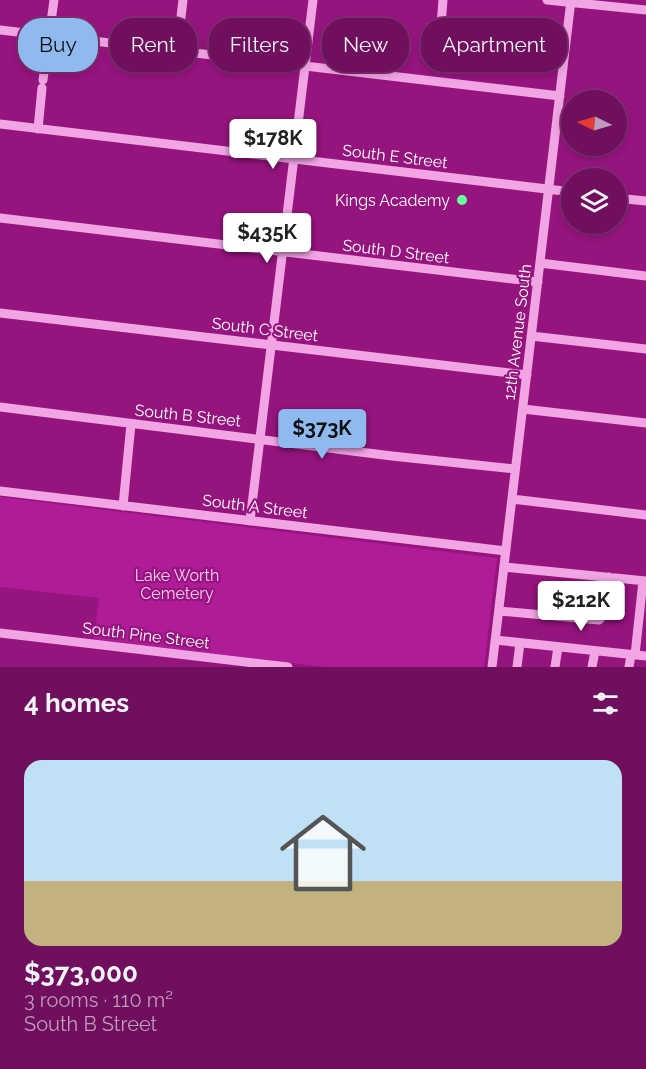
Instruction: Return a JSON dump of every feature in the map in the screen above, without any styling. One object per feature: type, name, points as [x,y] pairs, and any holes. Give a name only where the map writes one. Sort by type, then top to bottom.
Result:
[{"type":"street","points":[[51,18],[54,0]]},
{"type":"street","points":[[181,18],[183,0]]},
{"type":"street","points":[[310,25],[313,0]]},
{"type":"street","points":[[442,18],[443,0]]},
{"type":"street","points":[[547,0],[646,8]]},
{"type":"street","name":"12th Avenue South","points":[[492,667],[571,1]]},
{"type":"street","points":[[0,30],[18,32]]},
{"type":"street","points":[[310,67],[560,96]]},
{"type":"street","points":[[38,129],[44,72]]},
{"type":"street","points":[[250,521],[304,72]]},
{"type":"street","name":"South E Street","points":[[0,124],[561,191]]},
{"type":"street","points":[[627,199],[646,201]]},
{"type":"street","name":"South D Street","points":[[0,218],[538,282]]},
{"type":"street","points":[[540,263],[646,276]]},
{"type":"street","name":"South C Street","points":[[0,313],[526,375]]},
{"type":"street","points":[[531,336],[646,349]]},
{"type":"street","name":"South B Street","points":[[0,407],[515,469]]},
{"type":"street","points":[[523,409],[646,423]]},
{"type":"street","points":[[123,506],[131,424]]},
{"type":"street","name":"South A Street","points":[[0,491],[506,551]]},
{"type":"street","points":[[512,499],[646,515]]},
{"type":"street","points":[[504,567],[645,581],[629,667]]},
{"type":"street","points":[[499,611],[599,620],[605,614],[609,577]]},
{"type":"street","name":"South Pine Street","points":[[0,633],[288,667]]},
{"type":"street","points":[[495,640],[646,656]]},
{"type":"street","points":[[518,667],[520,643]]},
{"type":"street","points":[[555,667],[558,647]]},
{"type":"street","points":[[592,667],[595,651]]},
{"type":"green space","name":"Lake Worth Cemetery","points":[[0,497],[497,558],[484,667],[325,667],[94,639],[99,598],[0,587]]},
{"type":"place","name":"Kings Academy","points":[[462,200]]}]
